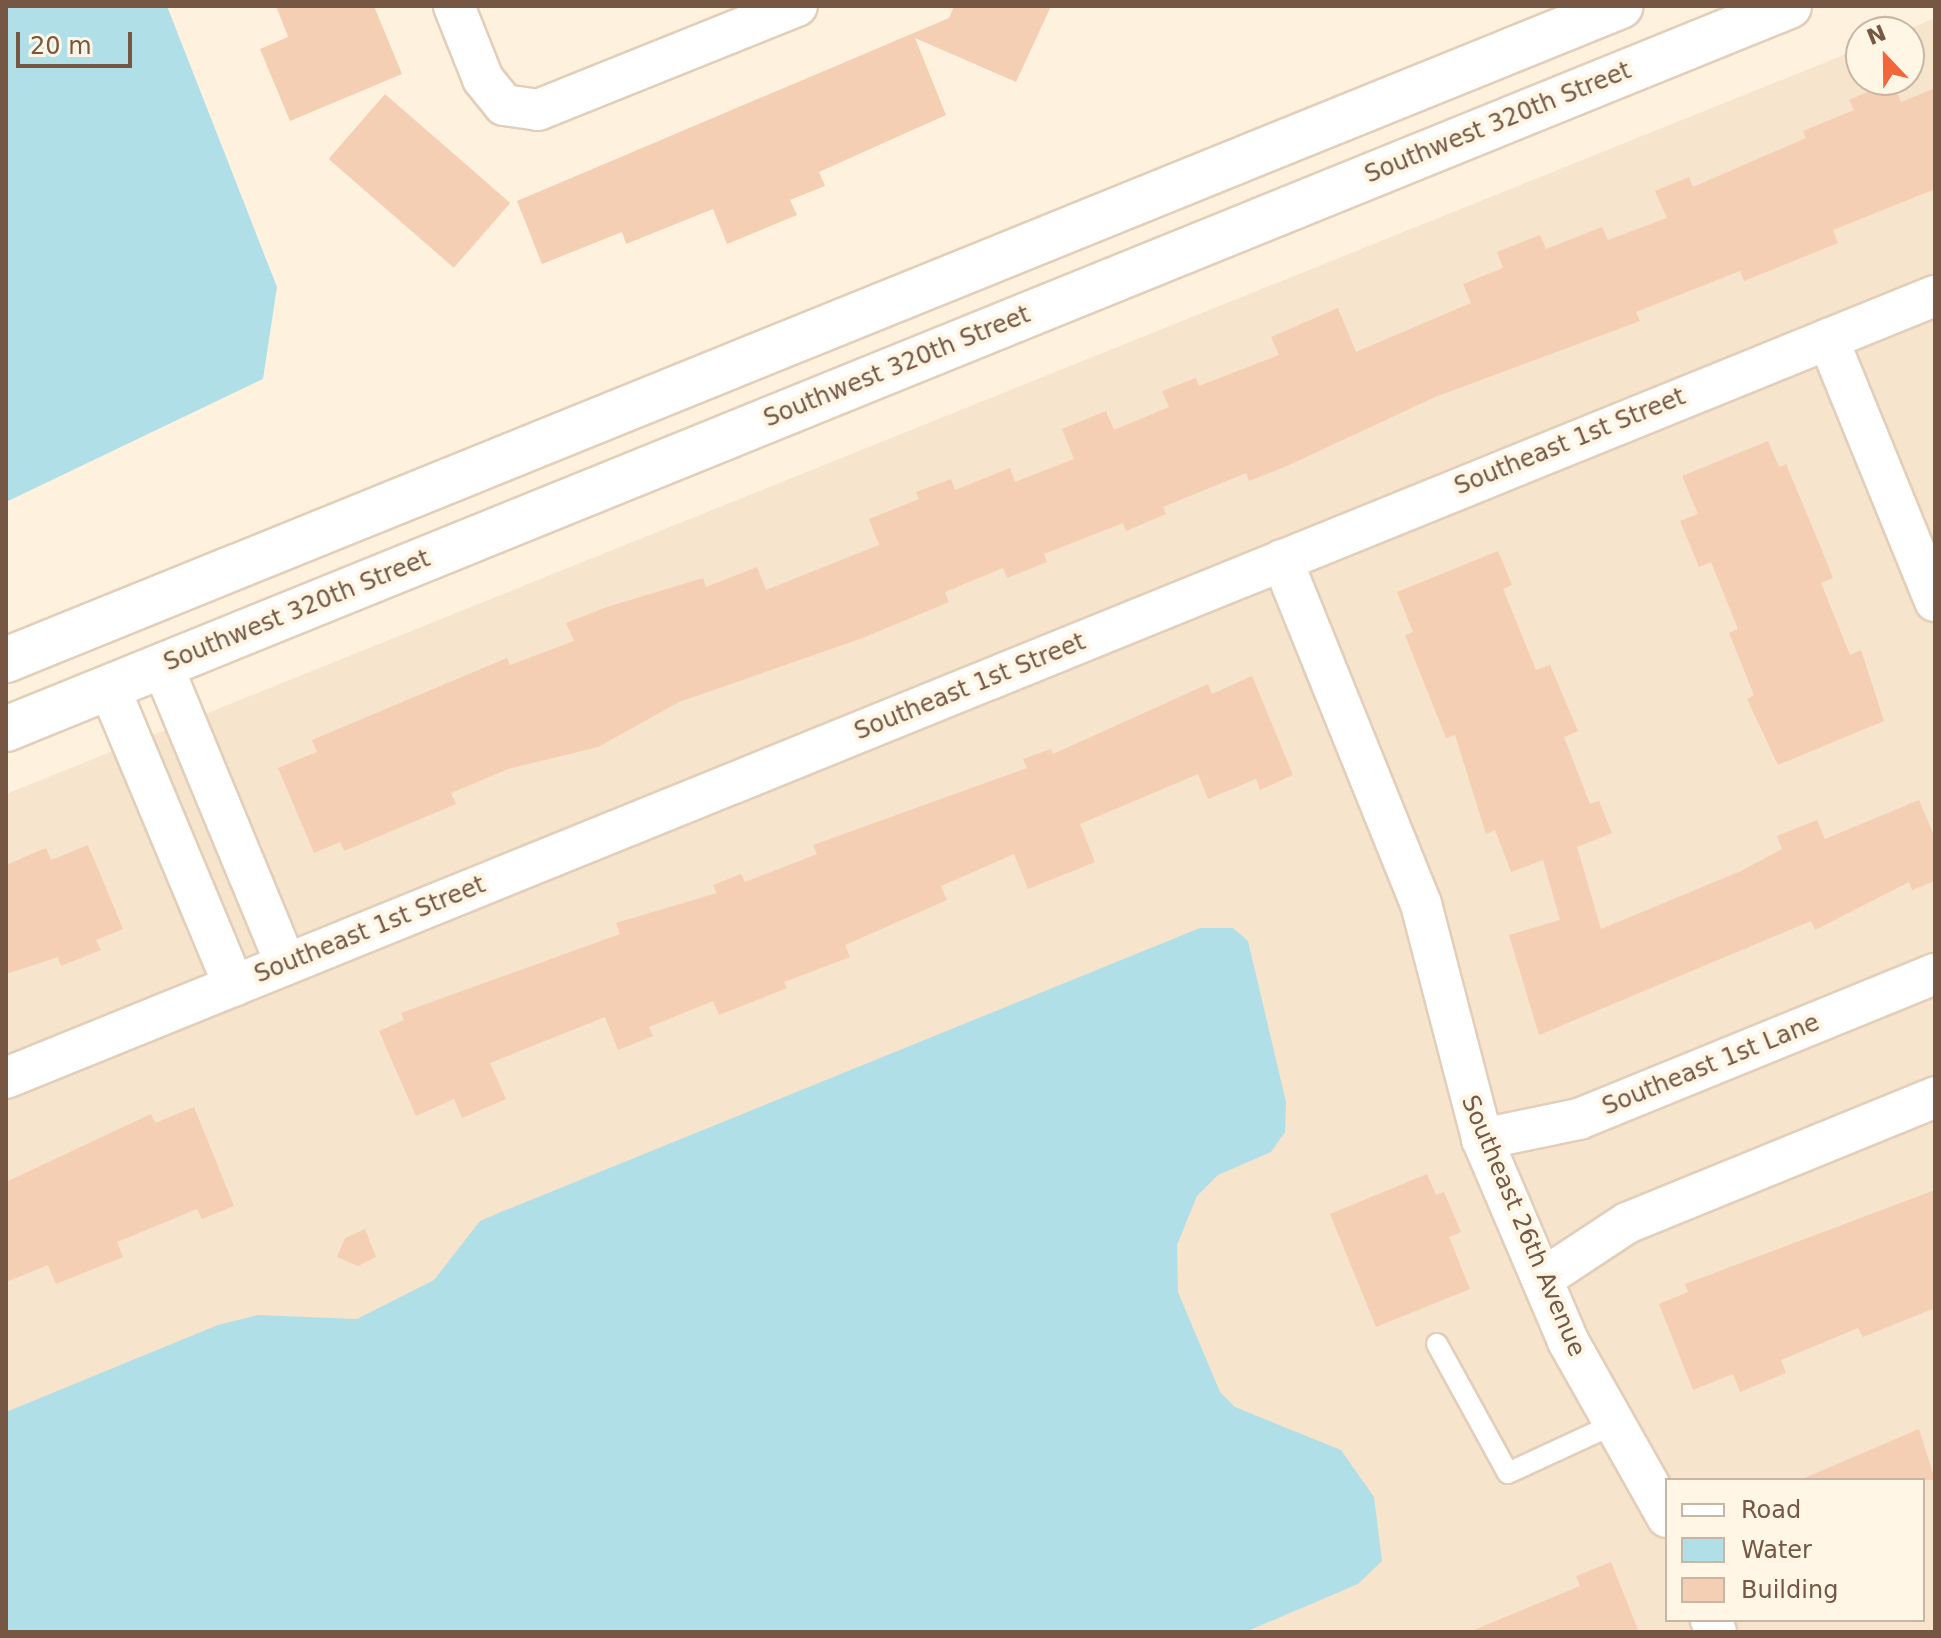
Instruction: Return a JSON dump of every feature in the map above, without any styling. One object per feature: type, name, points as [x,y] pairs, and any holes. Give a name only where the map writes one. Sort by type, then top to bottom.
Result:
[{"type":"street","points":[[454,6],[483,79],[504,105],[538,110],[797,6]]},
{"type":"street","points":[[6,660],[1621,6]]},
{"type":"street","name":"Southwest 320th Street","points":[[6,729],[1789,6]]},
{"type":"street","name":"Southeast 1st Street","points":[[6,1078],[1935,296]]},
{"type":"street","points":[[1828,339],[1931,578]]},
{"type":"street","name":"Southeast 26th Avenue","points":[[1282,560],[1421,904],[1482,1139],[1542,1279],[1665,1513]]},
{"type":"street","points":[[112,617],[136,676],[176,849],[234,986]]},
{"type":"street","points":[[136,676],[230,827],[286,964]]},
{"type":"street","points":[[176,849],[230,827]]},
{"type":"street","name":"Southeast 1st Lane","points":[[1482,1139],[1579,1119],[1935,974]]},
{"type":"street","points":[[1542,1279],[1627,1223],[1935,1097]]},
{"type":"lane","points":[[1437,1344],[1508,1473],[1616,1423]]},
{"type":"shaded area","points":[[1935,18],[1935,1632],[6,1632],[6,794],[1845,54],[1845,96],[1925,96],[1925,22]]},
{"type":"water","points":[[6,6],[167,6],[277,287],[263,379],[6,502]]},
{"type":"water","points":[[1200,928],[1233,928],[1248,941],[1286,1102],[1285,1132],[1271,1152],[1218,1175],[1197,1196],[1177,1245],[1178,1292],[1220,1392],[1235,1407],[1341,1450],[1374,1497],[1382,1561],[1358,1584],[1245,1632],[6,1632],[6,1412],[218,1325],[258,1315],[357,1319],[434,1280],[480,1221]]},
{"type":"building","points":[[276,6],[374,6],[402,74],[290,121],[260,49],[288,37]]},
{"type":"building","points":[[954,6],[1051,6],[1016,82],[915,38],[946,115],[819,172],[825,186],[790,200],[797,215],[727,244],[713,209],[626,244],[622,232],[542,264],[517,201],[949,18]]},
{"type":"building","points":[[1935,88],[1935,189],[1833,230],[1838,243],[1744,281],[1740,271],[1636,312],[1640,321],[1435,397],[1287,466],[1249,481],[1246,473],[1163,507],[1166,514],[1126,531],[1123,523],[1044,554],[1047,562],[1007,578],[1003,568],[945,592],[949,602],[860,639],[679,702],[598,747],[508,769],[451,793],[456,804],[344,851],[340,842],[314,853],[278,768],[317,752],[312,740],[507,658],[510,665],[574,641],[566,623],[607,607],[703,578],[706,587],[757,567],[766,590],[879,545],[869,519],[919,499],[916,492],[951,479],[955,490],[1010,468],[1015,482],[1074,459],[1062,429],[1106,411],[1114,430],[1169,407],[1162,391],[1196,378],[1199,386],[1279,355],[1271,337],[1338,308],[1356,352],[1471,303],[1463,284],[1503,268],[1497,252],[1540,235],[1546,249],[1602,227],[1608,240],[1667,218],[1655,191],[1689,177],[1693,187],[1806,138],[1803,131],[1854,110],[1849,100],[1858,96],[1899,96],[1901,102],[1925,96],[1925,92]]},
{"type":"building","points":[[385,94],[510,203],[454,268],[329,159]]},
{"type":"building","points":[[1768,441],[1779,467],[1786,464],[1819,543],[1833,578],[1821,583],[1850,655],[1861,650],[1884,721],[1778,765],[1747,699],[1754,695],[1729,633],[1738,629],[1711,562],[1699,567],[1680,521],[1698,514],[1682,476]]},
{"type":"building","points":[[1498,551],[1512,585],[1503,589],[1536,670],[1550,665],[1578,731],[1564,737],[1590,804],[1599,801],[1612,833],[1577,847],[1601,929],[1741,871],[1782,849],[1777,836],[1817,820],[1825,839],[1919,800],[1935,838],[1935,881],[1912,890],[1909,882],[1815,930],[1811,921],[1539,1035],[1509,935],[1560,920],[1543,860],[1511,872],[1495,830],[1486,834],[1455,735],[1446,738],[1405,635],[1413,632],[1397,592]]},
{"type":"building","points":[[1252,676],[1293,775],[1260,790],[1256,779],[1208,799],[1198,774],[1080,824],[1095,862],[1028,889],[1014,854],[941,886],[947,900],[845,945],[850,957],[784,982],[787,988],[719,1015],[713,1001],[649,1027],[653,1036],[618,1050],[605,1017],[490,1063],[506,1099],[462,1118],[454,1099],[416,1116],[379,1031],[404,1020],[401,1013],[620,934],[616,923],[717,893],[713,885],[741,874],[745,882],[817,854],[813,845],[1027,768],[1023,759],[1051,749],[1053,754],[1208,684],[1212,694]]},
{"type":"building","points":[[88,845],[123,929],[96,940],[101,950],[61,966],[58,957],[6,974],[6,865],[46,848],[51,860]]},
{"type":"building","points":[[194,1107],[234,1206],[202,1219],[197,1209],[117,1242],[123,1257],[56,1284],[48,1265],[6,1282],[6,1182],[151,1114],[155,1123]]},
{"type":"building","points":[[1427,1174],[1436,1195],[1444,1192],[1461,1232],[1449,1237],[1470,1289],[1376,1327],[1330,1214]]},
{"type":"building","points":[[1935,1190],[1935,1308],[1863,1337],[1858,1328],[1781,1360],[1786,1373],[1740,1392],[1733,1374],[1693,1390],[1659,1304],[1688,1292],[1685,1284]]},
{"type":"building","points":[[365,1229],[376,1257],[358,1266],[337,1257],[345,1238]]},
{"type":"building","points":[[1919,1429],[1935,1480],[1925,1478],[1804,1478]]},
{"type":"building","points":[[1611,1562],[1639,1632],[1469,1632],[1580,1586],[1576,1576]]}]
